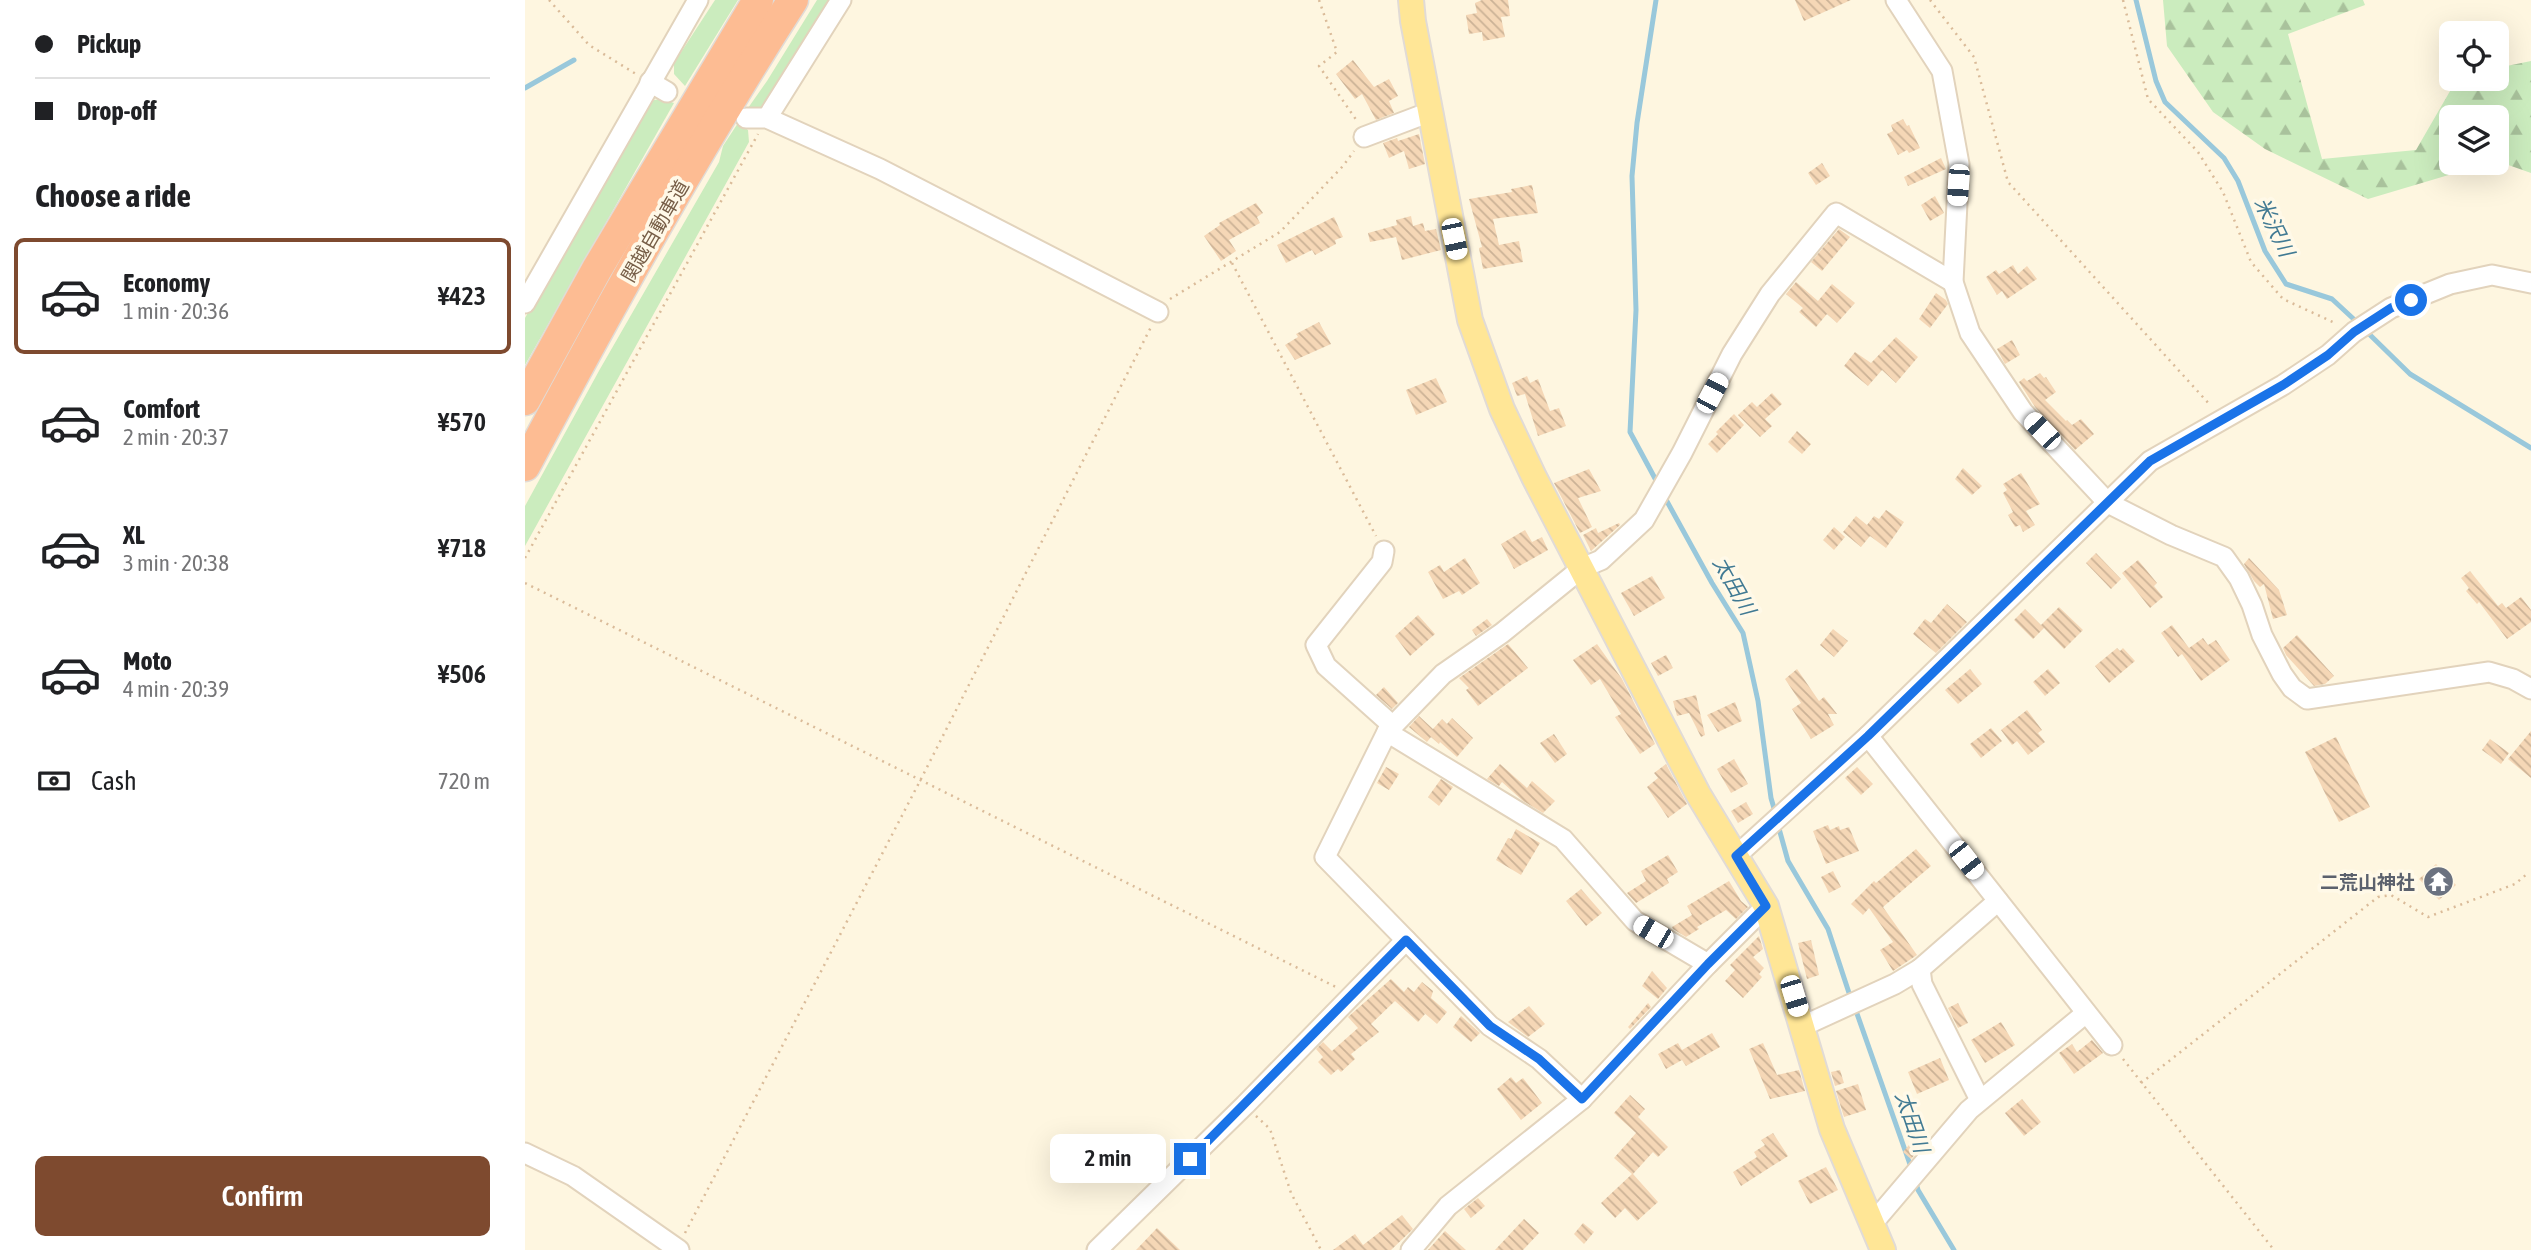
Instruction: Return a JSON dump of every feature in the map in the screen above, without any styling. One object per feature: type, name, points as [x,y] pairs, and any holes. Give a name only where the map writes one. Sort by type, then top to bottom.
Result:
[{"type":"highway","name":"関越自動車道","points":[[525,400],[597,269],[758,0]]},
{"type":"highway","name":"関越自動車道","points":[[525,466],[633,270],[793,0]]},
{"type":"main road","points":[[1411,0],[1470,320],[1502,409],[1534,477],[1698,794],[1766,906],[1832,1129],[1883,1250]]},
{"type":"street","points":[[525,303],[698,0]]},
{"type":"street","points":[[767,118],[841,0]]},
{"type":"street","points":[[1896,0],[1942,71],[1959,164],[1953,282],[1971,333],[2023,412],[2108,503],[2171,535],[2224,557],[2243,587],[2262,635],[2282,674],[2292,688],[2307,699],[2489,672],[2512,679],[2531,689]]},
{"type":"street","points":[[650,82],[667,92]]},
{"type":"street","points":[[1364,137],[1430,112]]},
{"type":"street","points":[[745,118],[767,118],[880,169],[1158,312]]},
{"type":"street","points":[[1582,1099],[1539,1059],[1490,1026],[1325,858],[1390,729],[1443,674],[1502,633],[1582,568],[1601,561],[1644,520],[1682,453],[1732,354],[1770,294],[1836,213],[1953,282]]},
{"type":"street","points":[[1736,856],[1868,736],[2150,461],[2224,420],[2328,355],[2354,332],[2391,308],[2450,284],[2492,275],[2531,283]]},
{"type":"street","points":[[1384,551],[1382,562],[1316,645],[1326,666],[1390,729],[1563,839],[1635,922],[1708,964]]},
{"type":"street","points":[[1868,736],[2112,1045]]},
{"type":"street","points":[[1803,1026],[1895,984],[1920,969],[1998,901]]},
{"type":"street","points":[[1411,1250],[1448,1206],[1582,1099],[1766,906]]},
{"type":"street","points":[[1097,1250],[1245,1105],[1406,940]]},
{"type":"street","points":[[1920,969],[1922,985],[1980,1100]]},
{"type":"street","points":[[1871,1224],[1969,1110],[2086,1013]]},
{"type":"street","points":[[525,1153],[573,1176],[678,1249]]},
{"type":"path","points":[[549,0],[589,44],[650,82]]},
{"type":"path","points":[[678,1249],[1158,312],[1171,298],[1279,232],[1343,166],[1364,137],[1353,113],[1319,66],[1337,52],[1319,0]]},
{"type":"path","points":[[1930,0],[1974,57],[2008,182],[2224,420]]},
{"type":"path","points":[[2123,0],[2148,99],[2199,152],[2223,192],[2251,262],[2283,299],[2354,332]]},
{"type":"path","points":[[525,558],[767,118]]},
{"type":"path","points":[[1232,261],[1384,551]]},
{"type":"path","points":[[525,583],[1352,995]]},
{"type":"path","points":[[2141,1083],[2378,897],[2391,895],[2428,917],[2515,884],[2527,874]]},
{"type":"path","points":[[2112,1045],[2274,1250]]},
{"type":"path","points":[[1245,1105],[1270,1129],[1291,1193],[1321,1250]]},
{"type":"green space","points":[[715,0],[738,0],[685,86],[674,74],[674,63]]},
{"type":"green space","points":[[817,0],[833,0],[775,98],[761,110],[748,108],[767,81]]},
{"type":"green space","points":[[2163,0],[2363,0],[2365,5],[2288,34],[2322,159],[2416,150],[2439,110],[2439,175],[2449,175],[2368,199],[2265,149],[2213,112],[2167,46]]},
{"type":"green space","points":[[2531,61],[2531,173],[2509,165],[2509,105],[2442,105],[2450,91],[2509,91],[2509,66]]},
{"type":"green space","points":[[662,99],[674,103],[525,365],[525,318],[608,170],[648,106],[654,100]]},
{"type":"green space","points":[[738,123],[748,130],[749,142],[525,546],[525,506],[719,162],[723,146]]},
{"type":"building","points":[[1482,0],[1508,0],[1510,16],[1501,17],[1505,37],[1483,41],[1482,32],[1469,34],[1466,15],[1477,13],[1475,3]]},
{"type":"building","points":[[1795,0],[1851,0],[1804,21]]},
{"type":"building","points":[[1353,60],[1374,87],[1389,79],[1398,96],[1389,101],[1394,113],[1376,120],[1362,94],[1355,99],[1336,74]]},
{"type":"building","points":[[1903,119],[1907,126],[1909,125],[1920,148],[1898,155],[1887,134],[1893,131],[1891,125]]},
{"type":"building","points":[[1419,134],[1425,164],[1409,169],[1404,151],[1389,158],[1383,143]]},
{"type":"building","points":[[1941,158],[1946,169],[1908,186],[1904,177]]},
{"type":"building","points":[[1822,163],[1830,176],[1816,185],[1808,173]]},
{"type":"building","points":[[1532,185],[1538,213],[1493,219],[1499,245],[1519,241],[1523,262],[1483,269],[1479,248],[1482,247],[1469,199],[1512,192],[1511,189]]},
{"type":"building","points":[[1935,196],[1944,213],[1930,221],[1921,205]]},
{"type":"building","points":[[1256,203],[1263,213],[1257,217],[1260,223],[1229,240],[1236,251],[1221,261],[1204,236],[1220,225],[1219,223]]},
{"type":"building","points":[[1411,216],[1413,226],[1423,223],[1425,231],[1436,229],[1441,250],[1402,260],[1396,237],[1370,242],[1368,233],[1397,225],[1396,220]]},
{"type":"building","points":[[1334,217],[1343,237],[1335,240],[1336,244],[1315,255],[1312,250],[1286,263],[1277,245]]},
{"type":"building","points":[[1839,229],[1850,237],[1822,271],[1811,262]]},
{"type":"building","points":[[2013,265],[2018,274],[2027,266],[2037,279],[2007,299],[2002,291],[1997,295],[1986,277],[1996,270],[1999,274]]},
{"type":"building","points":[[1796,282],[1818,301],[1832,284],[1855,303],[1837,323],[1827,314],[1816,327],[1799,312],[1803,308],[1786,294]]},
{"type":"building","points":[[1936,293],[1948,304],[1930,328],[1919,319]]},
{"type":"building","points":[[1319,322],[1331,344],[1295,360],[1285,345],[1298,337],[1296,334]]},
{"type":"building","points":[[1896,337],[1918,357],[1896,383],[1882,370],[1868,386],[1844,366],[1855,352],[1871,363]]},
{"type":"building","points":[[2012,340],[2020,355],[2005,364],[1997,349]]},
{"type":"building","points":[[2040,373],[2056,392],[2045,400],[2066,421],[2072,425],[2081,419],[2094,434],[2075,450],[2035,407],[2019,382],[2024,378],[2027,381]]},
{"type":"building","points":[[1527,376],[1530,383],[1538,379],[1550,411],[1559,408],[1566,426],[1538,436],[1525,394],[1517,396],[1512,383]]},
{"type":"building","points":[[1436,378],[1447,402],[1416,415],[1406,390]]},
{"type":"building","points":[[1772,393],[1782,404],[1765,419],[1772,426],[1760,437],[1738,415],[1752,402],[1757,407]]},
{"type":"building","points":[[1734,414],[1744,425],[1717,453],[1708,444]]},
{"type":"building","points":[[1797,431],[1811,444],[1802,454],[1788,442]]},
{"type":"building","points":[[1963,468],[1982,486],[1972,495],[1955,479]]},
{"type":"building","points":[[1589,469],[1601,491],[1578,498],[1592,527],[1580,533],[1554,483]]},
{"type":"building","points":[[2021,473],[2040,504],[2026,511],[2035,525],[2023,532],[2020,525],[2015,527],[2008,515],[2013,512],[2003,493],[2007,490],[2003,484]]},
{"type":"building","points":[[1886,510],[1904,522],[1886,548],[1870,536],[1861,547],[1843,532],[1856,516],[1867,525],[1874,516],[1879,519]]},
{"type":"building","points":[[1619,523],[1620,525],[1591,551],[1583,535],[1596,528],[1598,533]]},
{"type":"building","points":[[1834,527],[1845,537],[1834,550],[1823,540]]},
{"type":"building","points":[[1525,530],[1532,542],[1542,537],[1548,550],[1514,569],[1501,544]]},
{"type":"building","points":[[2096,553],[2121,579],[2111,589],[2086,563]]},
{"type":"building","points":[[1465,558],[1480,583],[1462,595],[1459,591],[1443,599],[1428,572],[1440,565],[1444,572]]},
{"type":"building","points":[[2249,558],[2279,590],[2287,615],[2273,619],[2264,584],[2260,587],[2254,581],[2244,564]]},
{"type":"building","points":[[2138,560],[2157,583],[2154,586],[2163,597],[2150,608],[2122,573]]},
{"type":"building","points":[[2470,571],[2498,606],[2502,603],[2506,608],[2521,597],[2531,610],[2531,622],[2507,639],[2479,602],[2477,604],[2466,591],[2469,588],[2461,578]]},
{"type":"building","points":[[1652,576],[1665,598],[1634,616],[1621,593]]},
{"type":"building","points":[[1947,604],[1967,622],[1936,653],[1913,634],[1925,619],[1931,623]]},
{"type":"building","points":[[2059,607],[2083,630],[2064,649],[2044,628],[2033,639],[2014,620],[2025,609],[2041,625]]},
{"type":"building","points":[[1418,615],[1435,634],[1410,656],[1395,636]]},
{"type":"building","points":[[1487,619],[1492,625],[1476,636],[1472,630]]},
{"type":"building","points":[[2172,625],[2189,648],[2203,638],[2208,645],[2216,640],[2230,660],[2201,681],[2182,654],[2178,657],[2161,633]]},
{"type":"building","points":[[1833,629],[1848,641],[1834,657],[1820,645]]},
{"type":"building","points":[[2297,635],[2334,676],[2325,684],[2314,686],[2286,655],[2283,648]]},
{"type":"building","points":[[1508,644],[1528,668],[1478,706],[1466,690],[1469,688],[1459,678]]},
{"type":"building","points":[[1597,644],[1622,679],[1655,744],[1640,754],[1615,717],[1621,714],[1600,679],[1591,685],[1573,660]]},
{"type":"building","points":[[2117,648],[2120,651],[2123,648],[2135,661],[2109,683],[2095,666]]},
{"type":"building","points":[[1666,655],[1673,668],[1658,676],[1651,663]]},
{"type":"building","points":[[1797,669],[1819,701],[1824,697],[1837,714],[1828,714],[1834,725],[1811,739],[1792,709],[1801,703],[1785,679]]},
{"type":"building","points":[[1970,669],[1982,684],[1958,704],[1945,690]]},
{"type":"building","points":[[2048,669],[2060,683],[2045,696],[2033,682]]},
{"type":"building","points":[[1384,687],[1398,703],[1392,709],[1376,695]]},
{"type":"building","points":[[1696,695],[1705,735],[1701,737],[1689,713],[1677,716],[1673,701]]},
{"type":"building","points":[[1735,702],[1742,721],[1718,732],[1707,715]]},
{"type":"building","points":[[2027,710],[2042,730],[2038,733],[2045,742],[2028,755],[2017,741],[2012,745],[2001,730]]},
{"type":"building","points":[[1419,716],[1433,729],[1442,719],[1447,724],[1452,718],[1473,738],[1457,757],[1440,742],[1439,744],[1431,737],[1427,742],[1409,727]]},
{"type":"building","points":[[1991,728],[2002,741],[1981,758],[1970,744]]},
{"type":"building","points":[[2531,731],[2531,778],[2508,759]]},
{"type":"building","points":[[1554,734],[1567,754],[1555,763],[1540,743]]},
{"type":"building","points":[[2336,737],[2370,807],[2339,822],[2305,752]]},
{"type":"building","points":[[2490,739],[2509,753],[2501,764],[2482,750]]},
{"type":"building","points":[[1734,759],[1748,784],[1731,793],[1717,769]]},
{"type":"building","points":[[1500,764],[1527,788],[1532,781],[1555,801],[1543,813],[1523,801],[1502,782],[1499,786],[1487,779]]},
{"type":"building","points":[[1666,764],[1687,804],[1668,818],[1647,787],[1658,778],[1654,773]]},
{"type":"building","points":[[1386,767],[1399,774],[1389,790],[1377,783]]},
{"type":"building","points":[[1857,767],[1873,784],[1861,795],[1845,778]]},
{"type":"building","points":[[1441,779],[1453,787],[1439,806],[1428,797]]},
{"type":"building","points":[[1746,802],[1753,814],[1738,823],[1731,811]]},
{"type":"building","points":[[1828,825],[1830,830],[1839,826],[1840,830],[1849,827],[1859,851],[1826,864],[1813,831]]},
{"type":"building","points":[[1516,829],[1540,843],[1521,875],[1496,860]]},
{"type":"building","points":[[1916,849],[1931,866],[1883,907],[1917,955],[1893,971],[1880,950],[1893,942],[1869,908],[1863,915],[1851,904],[1874,881],[1876,883]]},
{"type":"building","points":[[1668,855],[1678,872],[1667,879],[1669,883],[1636,903],[1627,893],[1646,881],[1641,871]]},
{"type":"building","name":"二荒山神社","points":[[2436,864],[2456,885],[2439,900],[2419,879]]},
{"type":"building","points":[[1833,871],[1841,887],[1829,893],[1821,877]]},
{"type":"building","points":[[1729,881],[1741,901],[1748,907],[1736,919],[1726,910],[1697,927],[1699,929],[1686,937],[1673,929],[1672,927],[1692,915],[1687,906]]},
{"type":"building","points":[[1581,889],[1602,913],[1586,926],[1566,901]]},
{"type":"building","points":[[1759,936],[1763,949],[1753,957],[1764,968],[1759,974],[1762,977],[1743,998],[1725,981],[1735,970],[1730,965]]},
{"type":"building","points":[[1811,940],[1819,975],[1807,979],[1798,943]]},
{"type":"building","points":[[1652,971],[1667,988],[1658,999],[1642,986]]},
{"type":"building","points":[[1391,979],[1404,992],[1408,987],[1414,992],[1422,982],[1433,991],[1431,998],[1447,1012],[1437,1024],[1422,1011],[1425,1014],[1418,1022],[1395,1001],[1371,1024],[1379,1032],[1351,1054],[1355,1059],[1341,1072],[1338,1069],[1331,1075],[1318,1062],[1323,1057],[1316,1049],[1323,1042],[1332,1051],[1358,1028],[1348,1017]]},
{"type":"building","points":[[1648,1003],[1651,1007],[1630,1029],[1628,1027]]},
{"type":"building","points":[[1958,1003],[1968,1023],[1958,1028],[1948,1008]]},
{"type":"building","points":[[1529,1006],[1545,1024],[1528,1037],[1508,1022]]},
{"type":"building","points":[[1461,1016],[1480,1033],[1471,1042],[1453,1027]]},
{"type":"building","points":[[2001,1022],[2015,1045],[1985,1063],[1971,1040]]},
{"type":"building","points":[[1712,1033],[1720,1047],[1686,1066],[1682,1060],[1666,1069],[1658,1054],[1678,1043],[1682,1050]]},
{"type":"building","points":[[2092,1040],[2103,1053],[2074,1074],[2059,1053],[2072,1044],[2077,1052]]},
{"type":"building","points":[[1763,1043],[1777,1075],[1799,1070],[1805,1091],[1770,1099],[1749,1049]]},
{"type":"building","points":[[1940,1058],[1949,1080],[1917,1094],[1908,1072]]},
{"type":"building","points":[[1840,1070],[1844,1083],[1835,1086],[1831,1072]]},
{"type":"building","points":[[1511,1077],[1516,1083],[1523,1078],[1542,1103],[1521,1120],[1497,1089]]},
{"type":"building","points":[[1858,1084],[1866,1110],[1844,1117],[1836,1091]]},
{"type":"building","points":[[1630,1095],[1645,1109],[1638,1117],[1668,1147],[1658,1157],[1653,1152],[1633,1174],[1658,1202],[1637,1221],[1625,1208],[1615,1218],[1601,1203],[1632,1174],[1614,1158],[1636,1133],[1614,1113]]},
{"type":"building","points":[[2022,1099],[2041,1122],[2024,1136],[2005,1113]]},
{"type":"building","points":[[1773,1133],[1788,1156],[1741,1186],[1733,1172],[1757,1157],[1754,1152],[1765,1145],[1761,1140]]},
{"type":"building","points":[[1915,1138],[1923,1145],[1911,1159],[1903,1152]]},
{"type":"building","points":[[1826,1167],[1838,1190],[1810,1204],[1798,1181]]},
{"type":"building","points":[[1478,1198],[1485,1206],[1471,1218],[1464,1209]]},
{"type":"building","points":[[1402,1215],[1413,1229],[1391,1250],[1333,1250],[1355,1234],[1363,1245]]},
{"type":"building","points":[[1524,1219],[1539,1233],[1523,1250],[1495,1250]]},
{"type":"building","points":[[1583,1223],[1594,1232],[1584,1244],[1574,1234]]},
{"type":"building","points":[[1157,1228],[1180,1250],[1136,1250]]},
{"type":"building","points":[[1445,1231],[1466,1250],[1428,1250]]},
{"type":"waterway","name":"太田川","points":[[1656,0],[1637,123],[1632,176],[1636,310],[1630,432],[1658,484]]},
{"type":"waterway","name":"米沢川","points":[[2136,0],[2156,81],[2165,102],[2224,158],[2238,181],[2265,251],[2286,284],[2332,299],[2359,324]]},
{"type":"waterway","points":[[525,88],[574,60]]},
{"type":"waterway","name":"米沢川","points":[[2366,331],[2410,374],[2531,448]]},
{"type":"waterway","name":"太田川","points":[[1664,496],[1743,633],[1758,701],[1771,798],[1776,815]]},
{"type":"waterway","name":"太田川","points":[[1778,825],[1788,861],[1828,929],[1851,999]]},
{"type":"waterway","name":"太田川","points":[[1855,1008],[1912,1170]]},
{"type":"waterway","name":"太田川","points":[[1915,1180],[1918,1190],[1954,1250]]},
{"type":"place","name":"二荒山神社","points":[[2438,882]]},
{"type":"route","points":[[1190,1159],[1406,940],[1490,1026],[1539,1059],[1582,1099],[1766,906],[1736,856],[1868,736],[2150,461],[2283,385],[2328,355],[2354,332],[2391,308],[2411,300]]}]
